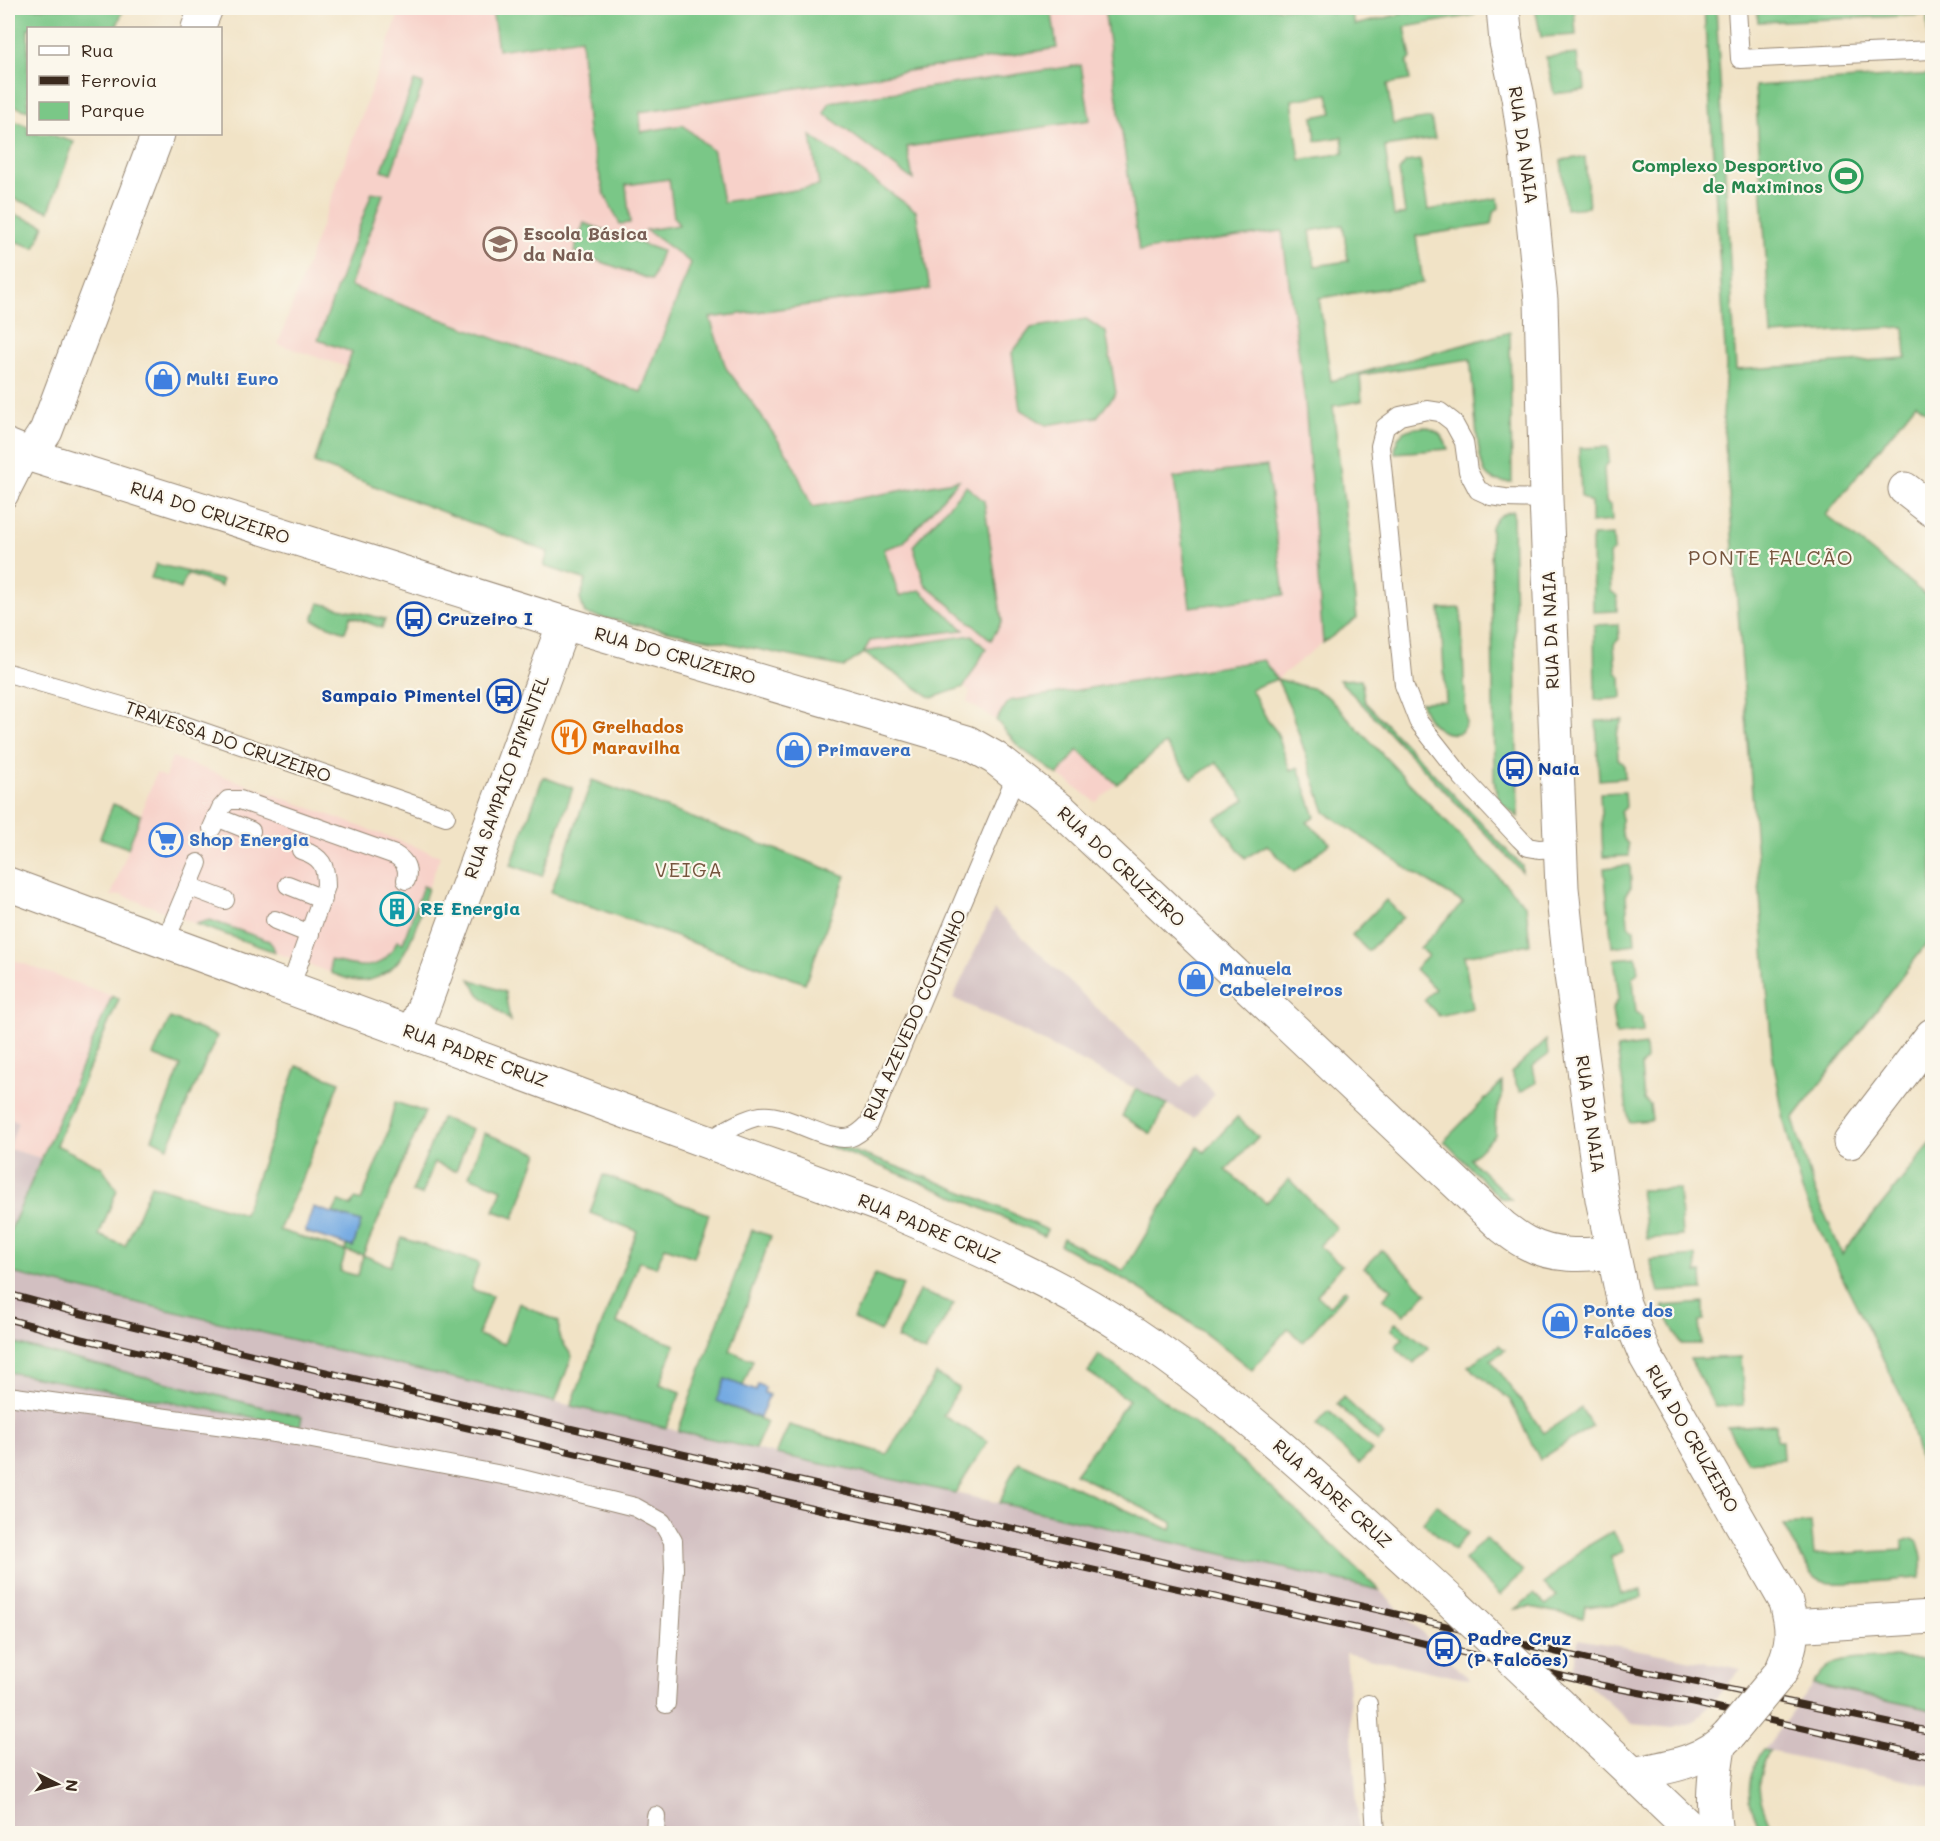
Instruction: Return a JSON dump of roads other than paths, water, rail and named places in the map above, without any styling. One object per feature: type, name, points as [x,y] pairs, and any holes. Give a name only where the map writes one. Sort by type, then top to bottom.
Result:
[{"type":"street","points":[[198,27],[206,8]]},
{"type":"street","name":"RUA DA NAIA","points":[[1503,8],[1506,42],[1518,97],[1526,152],[1541,300],[1559,848],[1571,975],[1602,1198],[1612,1252]]},
{"type":"street","points":[[19,451],[46,431],[158,135]]},
{"type":"street","name":"RUA DO CRUZEIRO","points":[[19,451],[564,623],[967,742],[995,758],[1060,809],[1503,1227],[1527,1244],[1556,1253],[1584,1256],[1612,1252],[1624,1304],[1646,1358],[1786,1602],[1792,1626],[1790,1651],[1781,1672],[1724,1741],[1688,1763],[1632,1774]]},
{"type":"street","points":[[1905,489],[1932,510]]},
{"type":"street","name":"RUA SAMPAIO PIMENTEL","points":[[414,1033],[564,623]]},
{"type":"street","name":"RUA PADRE CRUZ","points":[[8,884],[876,1204],[973,1245],[1054,1285],[1135,1335],[1236,1409],[1337,1497],[1456,1606],[1696,1833]]},
{"type":"street","points":[[1850,1142],[1932,1035]]},
{"type":"street","points":[[1792,1626],[1932,1617]]},
{"type":"street","points":[[1716,1833],[1713,1818],[1713,1784],[1724,1741]]},
{"type":"lane","points":[[1737,8],[1740,59],[1932,50]]},
{"type":"lane","points":[[1546,499],[1505,498],[1491,496],[1478,490],[1468,471],[1464,442],[1453,422],[1440,412],[1427,410],[1400,416],[1385,427],[1380,446],[1404,685],[1418,721],[1462,777],[1524,844],[1539,849],[1559,848]]},
{"type":"lane","points":[[8,498],[14,482],[19,451]]},
{"type":"lane","name":"TRAVESSA DO CRUZEIRO","points":[[8,673],[163,718],[446,816]]},
{"type":"lane","name":"RUA AZEVEDO COUTINHO","points":[[707,1142],[730,1127],[762,1115],[782,1119],[839,1138],[851,1137],[869,1124],[876,1113],[1016,776]]},
{"type":"lane","points":[[251,831],[214,823],[228,800],[240,800],[395,855],[403,860],[406,866],[406,880]]},
{"type":"lane","points":[[290,988],[326,885],[326,871],[321,861],[301,850]]},
{"type":"lane","points":[[165,942],[198,863]]},
{"type":"lane","points":[[288,885],[323,899]]},
{"type":"lane","points":[[188,886],[225,900]]},
{"type":"lane","points":[[275,920],[310,934]]},
{"type":"lane","points":[[8,1396],[296,1436],[518,1478],[635,1507],[662,1522],[673,1541],[674,1569],[666,1704]]},
{"type":"lane","points":[[1368,1704],[1376,1833]]},
{"type":"water","points":[[313,1207],[361,1222],[353,1247],[305,1232]]},
{"type":"water","points":[[725,1379],[756,1391],[758,1384],[765,1387],[764,1393],[769,1395],[760,1418],[716,1401]]},
{"type":"railway","points":[[8,1294],[317,1370],[822,1486],[1379,1610],[1590,1660],[1932,1732]]},
{"type":"railway","points":[[8,1319],[78,1338],[818,1509],[1410,1640],[1600,1685],[1693,1703],[1932,1757]]},
{"type":"place","name":"Complexo Desportivo de Maximinos","points":[[1846,176]]},
{"type":"place","name":"Escola Básica da Naia","points":[[500,244]]},
{"type":"place","name":"Multi Euro","points":[[163,379]]},
{"type":"place","name":"Cruzeiro I","points":[[414,619]]},
{"type":"place","name":"Sampaio Pimentel","points":[[504,696]]},
{"type":"place","name":"Grelhados Maravilha","points":[[569,737]]},
{"type":"place","name":"Primavera","points":[[794,750]]},
{"type":"place","name":"Naia","points":[[1515,769]]},
{"type":"place","name":"Shop Energia","points":[[166,840]]},
{"type":"place","name":"RE Energia","points":[[397,909]]},
{"type":"place","name":"Manuela Cabeleireiros","points":[[1196,979]]},
{"type":"place","name":"Ponte dos Falcões","points":[[1560,1321]]},
{"type":"place","name":"Padre Cruz (P Falcões)","points":[[1444,1649]]},
{"type":"district","name":"PONTE FALCÃO","points":[[1771,558]]},
{"type":"district","name":"VEIGA","points":[[689,870]]}]
